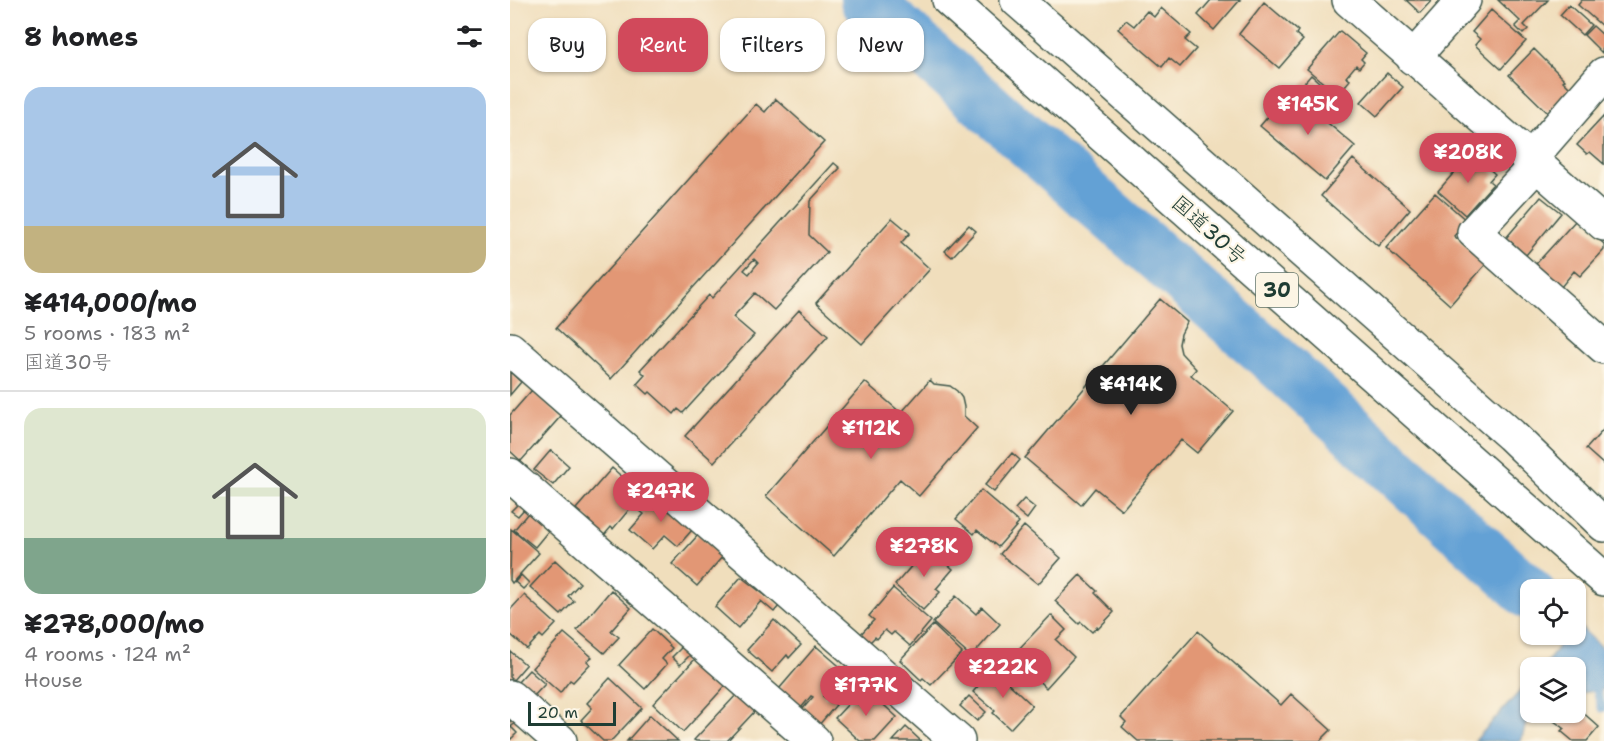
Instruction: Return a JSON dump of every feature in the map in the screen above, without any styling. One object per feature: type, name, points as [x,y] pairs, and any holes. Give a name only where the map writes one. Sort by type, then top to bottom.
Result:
[{"type":"main road","name":"国道30号","points":[[949,0],[1604,579]]},
{"type":"main road","name":"30","points":[[1017,0],[1511,435],[1604,525]]},
{"type":"main road","points":[[1349,0],[1604,224]]},
{"type":"main road","points":[[1413,58],[1464,0]]},
{"type":"main road","points":[[1604,75],[1474,232],[1604,347]]},
{"type":"main road","points":[[510,349],[958,741]]},
{"type":"main road","points":[[510,475],[794,735]]},
{"type":"main road","points":[[510,697],[560,741]]},
{"type":"water","points":[[1586,633],[1604,650],[1604,689],[1586,692],[1586,657],[1552,656],[1559,645],[1586,645]]},
{"type":"water","points":[[1520,691],[1520,723],[1528,723],[1521,741],[1475,741]]},
{"type":"building","points":[[1211,0],[1240,0],[1214,30],[1198,15]]},
{"type":"building","points":[[1406,0],[1432,0],[1420,13]]},
{"type":"building","points":[[1498,0],[1548,0],[1524,25],[1528,29],[1523,34],[1515,26],[1520,21]]},
{"type":"building","points":[[1582,0],[1604,0],[1603,27],[1578,5]]},
{"type":"building","points":[[1264,2],[1298,31],[1296,34],[1303,40],[1279,68],[1239,34]]},
{"type":"building","points":[[1569,5],[1591,25],[1582,35],[1560,15]]},
{"type":"building","points":[[1161,8],[1191,34],[1185,40],[1196,49],[1180,67],[1169,58],[1162,67],[1118,29],[1126,20],[1134,26],[1147,11],[1154,17]]},
{"type":"building","points":[[1491,10],[1526,41],[1501,69],[1475,45],[1480,39],[1472,32]]},
{"type":"building","points":[[1593,26],[1604,36],[1602,53],[1584,35]]},
{"type":"building","points":[[1340,31],[1366,53],[1361,59],[1364,62],[1359,68],[1356,65],[1346,77],[1350,80],[1340,92],[1337,88],[1334,92],[1307,69]]},
{"type":"building","points":[[1534,49],[1571,89],[1548,113],[1509,75]]},
{"type":"building","points":[[1387,73],[1403,87],[1377,116],[1361,102]]},
{"type":"building","points":[[1311,75],[1338,99],[1326,113],[1299,89]]},
{"type":"building","points":[[1290,91],[1355,146],[1325,181],[1260,126]]},
{"type":"building","points":[[776,99],[824,142],[611,379],[556,328],[756,104],[765,112]]},
{"type":"building","points":[[1604,116],[1604,164],[1577,145]]},
{"type":"building","points":[[1483,138],[1504,158],[1493,170],[1472,151]]},
{"type":"building","points":[[1471,153],[1495,174],[1489,181],[1493,184],[1465,215],[1438,191]]},
{"type":"building","points":[[1353,159],[1410,209],[1378,246],[1321,196]]},
{"type":"building","points":[[834,163],[840,168],[810,201],[809,235],[827,252],[774,310],[755,293],[733,317],[754,335],[683,413],[678,409],[674,414],[650,392],[648,394],[637,384],[645,375],[640,370],[709,295],[712,298]],"holes":[[[754,259],[758,263],[749,274],[744,270]]]},
{"type":"building","points":[[1435,193],[1467,221],[1454,236],[1486,264],[1450,305],[1386,248]]},
{"type":"building","points":[[1541,197],[1561,213],[1526,255],[1506,238]]},
{"type":"building","points":[[892,218],[910,233],[901,243],[930,269],[862,344],[816,303]]},
{"type":"building","points":[[1577,219],[1604,244],[1604,250],[1580,276],[1574,271],[1561,287],[1536,264]]},
{"type":"building","points":[[969,225],[976,231],[952,257],[945,251]]},
{"type":"building","points":[[1160,299],[1187,322],[1179,344],[1181,353],[1196,369],[1191,375],[1233,411],[1197,453],[1181,440],[1122,510],[1095,488],[1081,505],[1025,458]]},
{"type":"building","points":[[799,310],[828,336],[714,462],[685,436]]},
{"type":"building","points":[[510,372],[521,382],[510,395]]},
{"type":"building","points":[[930,380],[934,384],[950,386],[957,391],[962,398],[964,416],[977,428],[919,496],[900,479],[834,556],[766,496],[865,382],[901,413]]},
{"type":"building","points":[[532,390],[561,416],[521,461],[510,451],[510,415]]},
{"type":"building","points":[[1604,429],[1604,465],[1586,449]]},
{"type":"building","points":[[551,450],[569,466],[553,485],[534,470]]},
{"type":"building","points":[[1012,453],[1020,460],[994,492],[985,485]]},
{"type":"building","points":[[612,468],[642,494],[613,529],[611,527],[601,539],[586,526],[590,521],[576,509]]},
{"type":"building","points":[[981,490],[1019,523],[998,547],[977,530],[974,534],[956,519]]},
{"type":"building","points":[[658,491],[691,522],[687,526],[692,530],[678,546],[665,535],[652,549],[630,530],[644,514],[640,511]]},
{"type":"building","points":[[1024,499],[1035,508],[1027,519],[1015,509]]},
{"type":"building","points":[[519,503],[525,508],[518,516],[511,511]]},
{"type":"building","points":[[533,507],[554,524],[535,547],[514,530]]},
{"type":"building","points":[[1024,526],[1061,558],[1038,584],[1000,554]]},
{"type":"building","points":[[511,529],[539,553],[512,583],[510,580]]},
{"type":"building","points":[[699,534],[723,556],[697,586],[672,564]]},
{"type":"building","points":[[928,547],[953,569],[936,589],[940,592],[923,610],[895,585]]},
{"type":"building","points":[[555,560],[580,583],[568,596],[574,601],[561,615],[530,587]]},
{"type":"building","points":[[521,575],[529,583],[523,589],[515,582]]},
{"type":"building","points":[[1080,575],[1114,612],[1098,629],[1097,627],[1092,632],[1081,622],[1079,624],[1055,601]]},
{"type":"building","points":[[741,577],[779,606],[774,612],[761,601],[738,628],[715,607]]},
{"type":"building","points":[[893,588],[931,621],[910,646],[894,632],[891,635],[885,630],[877,639],[875,637],[868,644],[859,636],[874,620],[869,616]]},
{"type":"building","points":[[611,590],[631,608],[611,631],[619,637],[604,653],[577,630]]},
{"type":"building","points":[[524,595],[556,624],[543,638],[540,635],[527,649],[510,634],[510,610]]},
{"type":"building","points":[[956,596],[976,614],[982,607],[1000,624],[971,657],[933,623]]},
{"type":"building","points":[[1051,615],[1066,630],[1056,640],[1074,657],[1046,688],[1023,666],[1025,663],[1015,653]]},
{"type":"building","points":[[774,620],[801,645],[789,658],[787,655],[772,672],[747,650]]},
{"type":"building","points":[[933,625],[962,653],[931,685],[923,678],[921,680],[900,660]]},
{"type":"building","points":[[652,629],[672,648],[662,659],[667,664],[645,689],[619,665]]},
{"type":"building","points":[[1198,631],[1281,705],[1291,694],[1331,730],[1320,741],[1138,741],[1122,727],[1126,722],[1121,717]]},
{"type":"building","points":[[564,633],[592,657],[587,661],[590,664],[573,682],[570,680],[560,693],[532,668]]},
{"type":"building","points":[[683,646],[691,654],[680,665],[672,657]]},
{"type":"building","points":[[816,646],[845,671],[823,696],[826,698],[835,687],[842,693],[834,702],[836,705],[818,726],[801,711],[813,697],[811,696],[801,708],[779,689]]},
{"type":"building","points":[[510,651],[526,665],[513,680],[510,677]]},
{"type":"building","points":[[696,658],[726,685],[683,732],[653,704]]},
{"type":"building","points":[[993,669],[1032,705],[1010,729],[993,713],[995,711],[973,692]]},
{"type":"building","points":[[529,670],[545,684],[533,697],[517,683]]},
{"type":"building","points":[[852,671],[858,676],[852,682],[847,678]]},
{"type":"building","points":[[610,678],[642,708],[611,741],[603,741],[581,720],[592,708],[587,703]]},
{"type":"building","points":[[864,687],[897,717],[875,741],[860,741],[835,718]]},
{"type":"building","points":[[738,693],[756,710],[727,741],[694,740]]},
{"type":"building","points":[[969,696],[986,712],[977,721],[960,706]]},
{"type":"building","points":[[510,713],[518,720],[511,727],[517,733],[510,740]]},
{"type":"building","points":[[650,715],[678,741],[627,741]]},
{"type":"building","points":[[1586,715],[1599,727],[1587,741],[1573,741],[1561,731],[1564,728],[1557,723],[1586,723]]},
{"type":"building","points":[[906,727],[921,741],[893,741]]},
{"type":"waterway","points":[[866,0],[1266,352],[1520,585]]},
{"type":"waterway","points":[[1594,680],[1602,708]]}]
